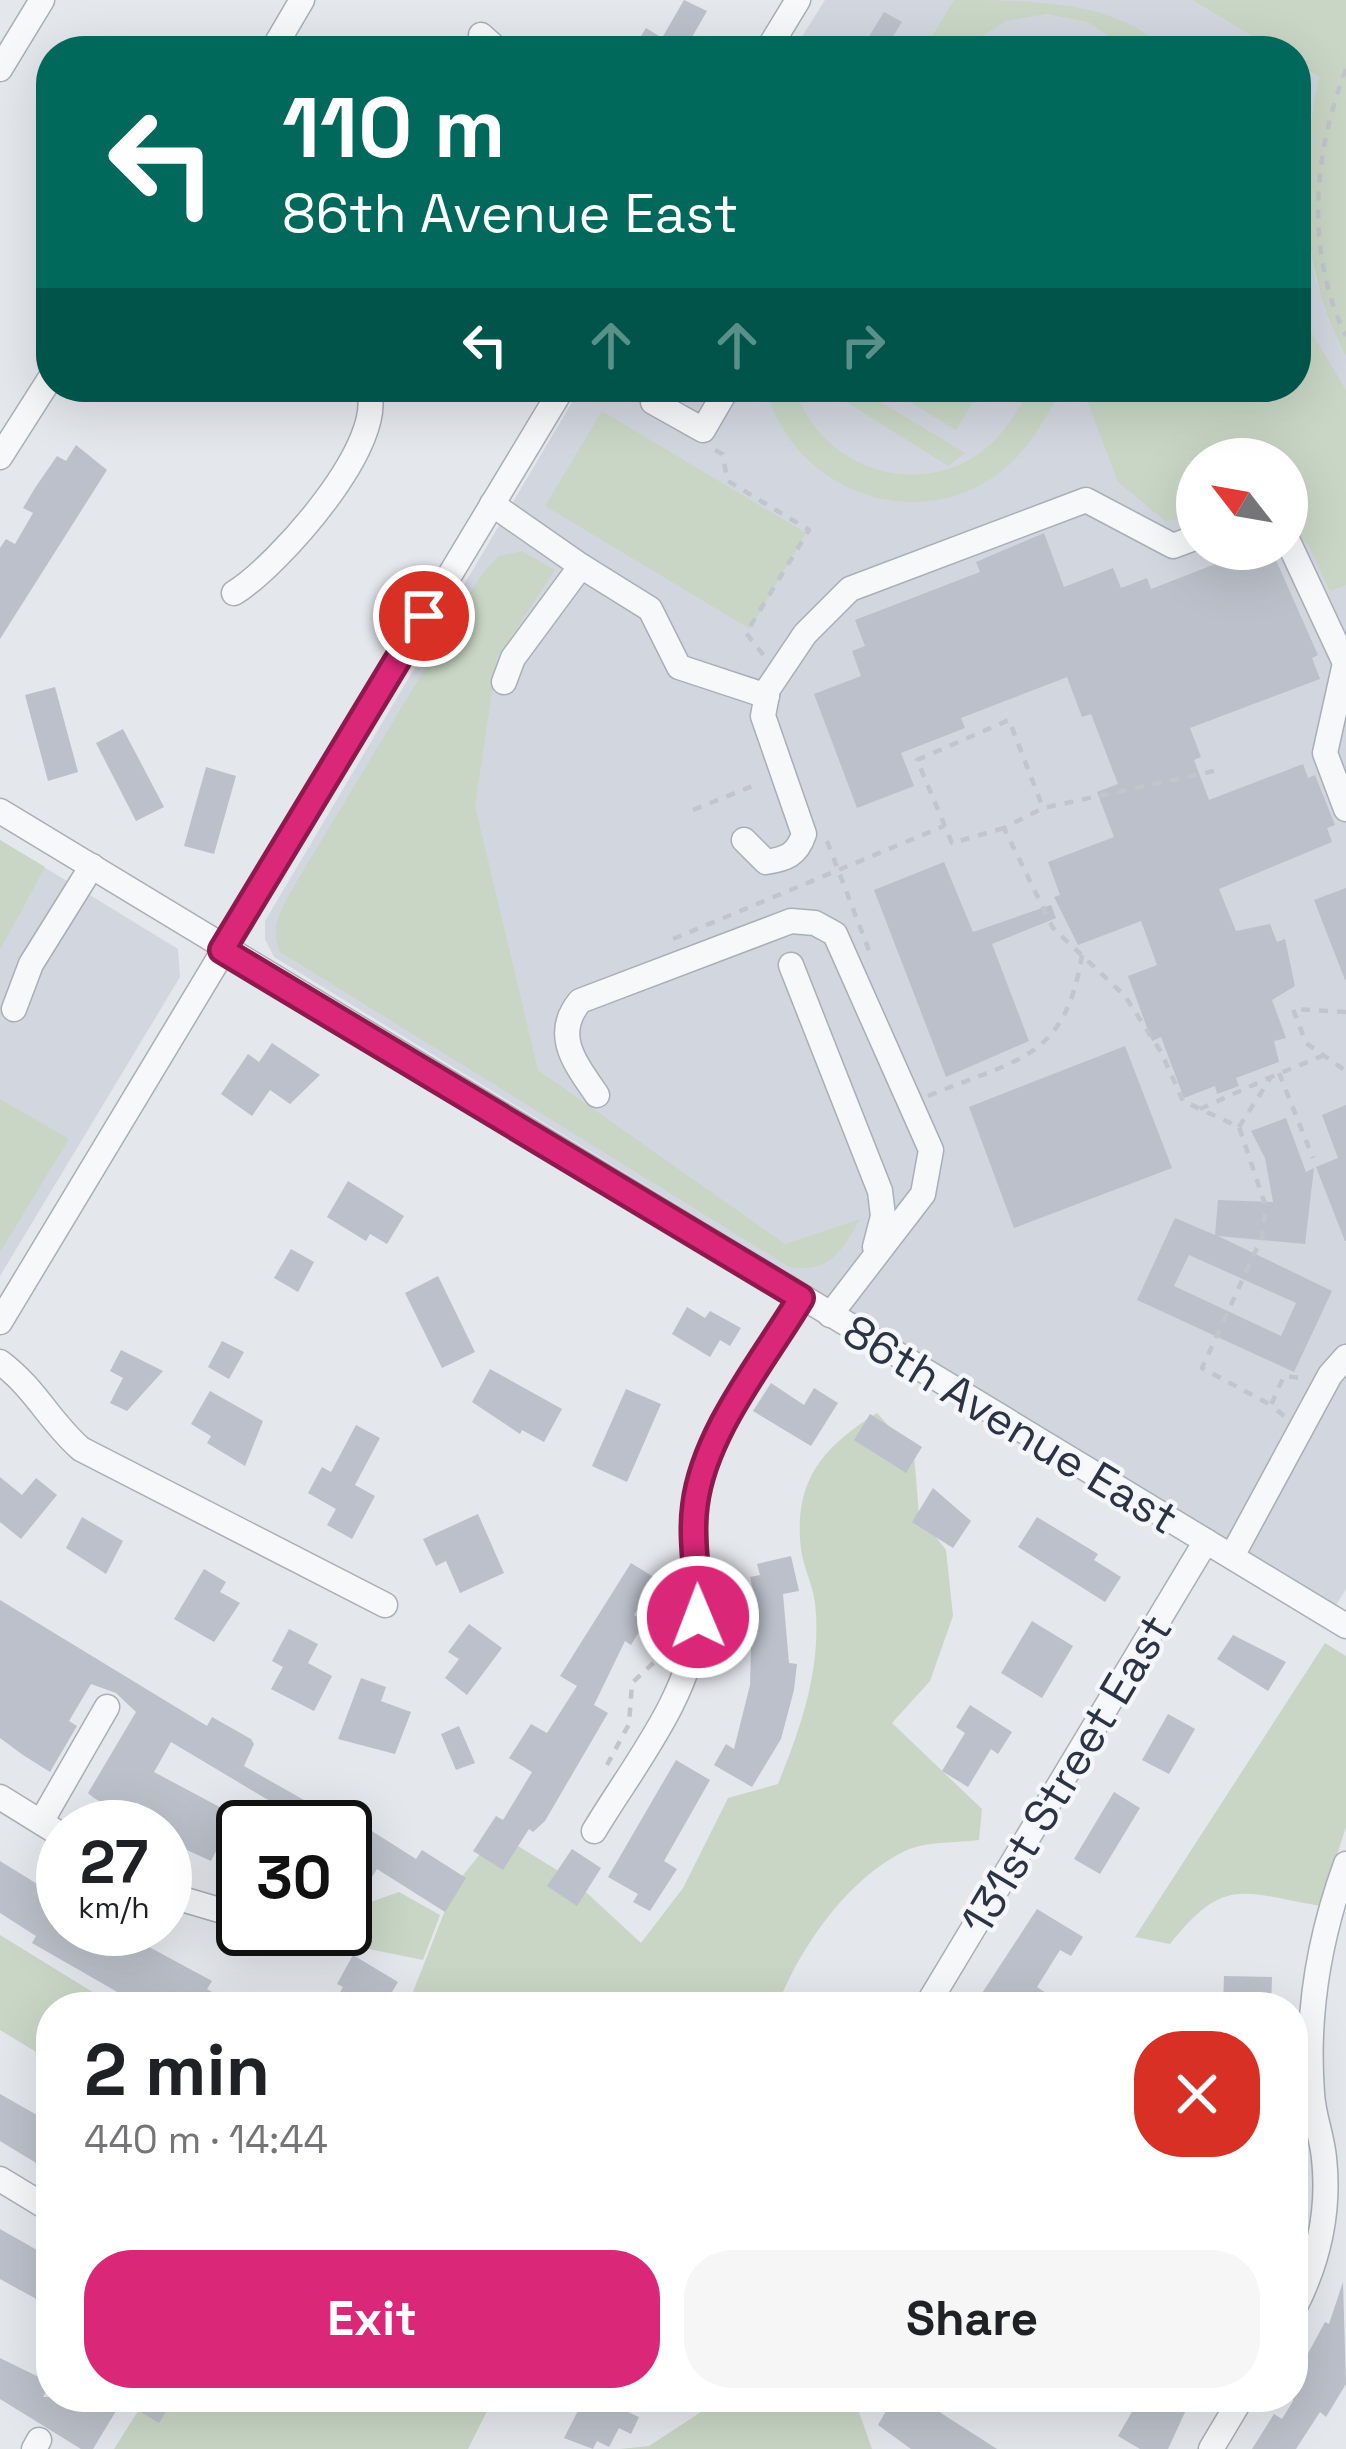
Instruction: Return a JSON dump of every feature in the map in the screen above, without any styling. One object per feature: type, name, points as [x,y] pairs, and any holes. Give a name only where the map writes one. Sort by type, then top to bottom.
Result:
[{"type":"street","points":[[0,69],[42,0]]},
{"type":"street","points":[[281,36],[302,0]]},
{"type":"street","points":[[776,36],[798,0]]},
{"type":"street","points":[[0,457],[36,401]]},
{"type":"street","points":[[234,593],[271,568],[312,516],[370,422],[368,402]]},
{"type":"street","points":[[0,1322],[554,402]]},
{"type":"street","points":[[653,402],[703,430],[719,402]]},
{"type":"street","points":[[744,840],[766,862],[794,854],[800,846],[804,834],[763,716],[766,696],[805,634],[850,589],[1035,515],[1086,500],[1176,545]]},
{"type":"street","points":[[492,504],[650,609],[679,668],[766,696]]},
{"type":"street","points":[[504,682],[513,658],[580,566]]},
{"type":"street","points":[[1301,570],[1345,664],[1325,753],[1346,809]]},
{"type":"street","name":"86th Avenue East","points":[[0,811],[222,950],[1346,1626]]},
{"type":"street","points":[[14,1010],[31,964],[92,866]]},
{"type":"street","points":[[597,1095],[574,1062],[565,1035],[566,1018],[580,1000],[791,921],[815,923],[836,934],[932,1150],[923,1193],[830,1315]]},
{"type":"street","points":[[791,965],[880,1191],[883,1216],[871,1261]]},
{"type":"street","points":[[594,1831],[687,1671],[698,1617],[694,1505],[707,1461],[801,1298]]},
{"type":"street","points":[[1232,1556],[1330,1375],[1346,1357]]},
{"type":"street","points":[[0,1362],[30,1384],[64,1434],[81,1449],[385,1606]]},
{"type":"street","name":"131st Street East","points":[[935,1992],[1206,1540]]},
{"type":"street","points":[[65,1800],[107,1707]]},
{"type":"street","points":[[0,1797],[36,1819]]},
{"type":"street","points":[[1308,2044],[1315,1981],[1346,1864]]},
{"type":"street","points":[[1308,2114],[1324,2158],[1323,2222],[1318,2254],[1308,2277]]},
{"type":"street","points":[[0,2179],[36,2201]]},
{"type":"street","points":[[1211,2449],[1233,2412]]},
{"type":"path","points":[[1346,69],[1328,124],[1317,194],[1323,264],[1346,336]]},
{"type":"path","points":[[706,445],[722,454],[728,481],[809,530],[746,633],[780,671]]},
{"type":"path","points":[[1042,808],[1009,720],[917,760],[952,843],[1004,828],[1042,808],[1214,771]]},
{"type":"path","points":[[693,810],[784,773]]},
{"type":"path","points":[[665,943],[944,826]]},
{"type":"path","points":[[1004,828],[1053,928],[1125,996],[1161,1052],[1183,1101],[1239,1127],[1266,1207],[1262,1237],[1202,1368],[1283,1413],[1285,1427]]},
{"type":"path","points":[[837,869],[878,972]]},
{"type":"path","points":[[927,1096],[1040,1049],[1057,1034],[1073,1000],[1082,955]]},
{"type":"path","points":[[1346,1012],[1293,1010],[1306,1043],[1346,1071]]},
{"type":"path","points":[[1200,1109],[1324,1055]]},
{"type":"path","points":[[1239,1127],[1275,1075]]},
{"type":"path","points":[[1275,1075],[1313,1158]]},
{"type":"path","points":[[1271,1406],[1284,1376],[1305,1379]]},
{"type":"path","points":[[605,1768],[626,1733],[632,1682],[673,1638]]},
{"type":"shaded area","points":[[825,0],[1192,0],[1251,36],[802,36]]},
{"type":"shaded area","points":[[1311,72],[1319,77],[1311,119]]},
{"type":"shaded area","points":[[1311,251],[1316,280],[1346,356],[1346,1589],[1334,1608],[274,957],[265,939],[265,921],[572,402],[1311,402]]},
{"type":"shaded area","points":[[0,840],[178,949],[180,977],[0,1276]]},
{"type":"green space","points":[[954,0],[1070,6],[1098,12],[1148,36],[1108,36],[1088,22],[1047,14],[1006,21],[982,36],[932,36]]},
{"type":"green space","points":[[1192,0],[1346,0],[1346,356],[1330,322],[1311,254],[1311,122],[1319,77],[1311,72],[1311,36],[1251,36]]},
{"type":"green space","points":[[1311,332],[1346,390],[1346,585],[1330,591],[1308,545],[1308,438],[1176,438],[1176,520],[1165,521],[1118,482],[1088,402],[1311,402]]},
{"type":"green space","points":[[772,402],[801,402],[825,438],[848,456],[903,474],[932,473],[986,448],[1022,402],[1054,402],[1029,442],[1003,470],[969,490],[934,500],[897,501],[862,493],[830,477],[802,453],[780,423]]},
{"type":"green space","points":[[847,402],[881,402],[965,453],[948,466]]},
{"type":"green space","points":[[910,402],[973,402],[956,430]]},
{"type":"green space","points":[[602,411],[806,533],[750,629],[545,506]]},
{"type":"green space","points":[[522,551],[555,570],[497,658],[475,806],[538,1070],[785,1244],[860,1219],[840,1251],[824,1263],[789,1267],[280,952],[277,924],[287,898],[482,574],[499,556]]},
{"type":"green space","points":[[0,840],[45,867],[0,950]]},
{"type":"green space","points":[[0,1099],[69,1139],[0,1252]]},
{"type":"green space","points":[[877,1413],[914,1454],[919,1515],[946,1550],[953,1616],[930,1681],[892,1723],[982,1809],[979,1840],[913,1848],[884,1863],[828,1918],[783,1992],[413,1992],[455,1885],[497,1833],[573,1880],[641,1943],[683,1888],[728,1798],[778,1784],[802,1718],[816,1650],[815,1603],[801,1549],[802,1503],[816,1468],[841,1439]]},
{"type":"green space","points":[[1325,1643],[1346,1656],[1346,1827],[1320,1906],[1236,1894],[1205,1907],[1170,1944],[1135,1937]]},
{"type":"green space","points":[[399,1892],[440,1915],[423,1960],[372,1950],[372,1902]]},
{"type":"green space","points":[[0,1935],[93,1992],[36,1992],[36,2052],[0,2030]]},
{"type":"green space","points":[[137,2412],[486,2412],[468,2449],[114,2449]]},
{"type":"green space","points":[[701,2412],[859,2412],[872,2449],[620,2449],[649,2446]]},
{"type":"building","points":[[684,0],[707,11],[693,36],[663,36]]},
{"type":"building","points":[[884,12],[902,22],[893,36],[869,36]]},
{"type":"building","points":[[76,445],[107,470],[0,639],[0,548],[6,539],[15,544],[33,513],[23,508],[35,488],[57,456],[66,461]]},
{"type":"building","points":[[1044,533],[1064,587],[1113,568],[1121,588],[1147,578],[1151,589],[1200,570],[1280,570],[1318,655],[1312,658],[1320,679],[1190,728],[1201,757],[1194,760],[1209,800],[1303,764],[1308,778],[1315,775],[1335,825],[1327,828],[1332,842],[1219,889],[1236,931],[1270,924],[1277,942],[1285,939],[1295,986],[1272,1000],[1286,1038],[1274,1041],[1279,1062],[1236,1078],[1239,1086],[1217,1094],[1215,1086],[1184,1098],[1161,1037],[1152,1041],[1128,976],[1157,965],[1141,921],[1078,945],[1054,897],[1060,895],[1048,862],[1114,837],[1097,792],[1118,784],[1091,714],[1082,717],[1067,677],[961,718],[965,728],[901,753],[914,786],[857,808],[814,694],[861,676],[852,651],[865,646],[855,620],[980,572],[976,562]]},
{"type":"building","points":[[55,687],[78,772],[48,781],[25,695]]},
{"type":"building","points":[[123,729],[164,807],[136,821],[96,743]]},
{"type":"building","points":[[206,767],[236,776],[214,854],[184,846]]},
{"type":"building","points":[[944,862],[973,932],[1051,905],[1056,918],[992,944],[1029,1041],[946,1077],[874,890]]},
{"type":"building","points":[[1346,888],[1346,979],[1345,980],[1314,900]]},
{"type":"building","points":[[272,1043],[320,1075],[290,1104],[270,1090],[252,1116],[221,1094],[248,1054],[259,1062]]},
{"type":"building","points":[[1125,1046],[1172,1168],[1014,1228],[969,1107]]},
{"type":"building","points":[[1346,1105],[1345,1241],[1316,1167],[1338,1158],[1322,1115]]},
{"type":"building","points":[[1286,1118],[1306,1172],[1314,1168],[1305,1244],[1218,1236],[1332,1291],[1294,1372],[1137,1300],[1175,1218],[1215,1235],[1218,1200],[1273,1202],[1265,1158],[1251,1131]],"holes":[[[1189,1255],[1296,1303],[1281,1336],[1174,1286]]]},
{"type":"building","points":[[348,1181],[404,1216],[387,1244],[370,1234],[366,1241],[327,1217]]},
{"type":"building","points":[[291,1249],[314,1262],[298,1292],[274,1278]]},
{"type":"building","points":[[438,1276],[475,1352],[442,1368],[405,1293]]},
{"type":"building","points":[[687,1307],[705,1318],[710,1311],[741,1328],[730,1346],[720,1340],[710,1357],[672,1334]]},
{"type":"building","points":[[222,1341],[244,1352],[229,1379],[208,1367]]},
{"type":"building","points":[[121,1350],[163,1371],[127,1411],[110,1403],[123,1378],[110,1371]]},
{"type":"building","points":[[490,1369],[562,1409],[544,1442],[522,1430],[520,1434],[472,1402]]},
{"type":"building","points":[[771,1383],[804,1405],[814,1388],[838,1403],[811,1446],[753,1411]]},
{"type":"building","points":[[626,1389],[661,1404],[627,1482],[592,1466]]},
{"type":"building","points":[[210,1391],[263,1421],[245,1466],[207,1443],[211,1436],[191,1424]]},
{"type":"building","points":[[870,1414],[922,1447],[906,1473],[854,1440]]},
{"type":"building","points":[[356,1425],[380,1438],[355,1485],[375,1496],[352,1539],[327,1525],[336,1509],[308,1493],[322,1467],[331,1472]]},
{"type":"building","points":[[0,1477],[22,1495],[36,1478],[57,1495],[21,1539],[0,1522]]},
{"type":"building","points":[[933,1488],[971,1521],[953,1548],[912,1522]]},
{"type":"building","points":[[478,1514],[504,1573],[460,1593],[446,1561],[436,1566],[423,1539]]},
{"type":"building","points":[[82,1517],[123,1541],[106,1574],[66,1548]]},
{"type":"building","points":[[1037,1517],[1098,1554],[1094,1560],[1121,1577],[1105,1602],[1018,1547]]},
{"type":"building","points":[[791,1556],[799,1591],[783,1594],[789,1663],[797,1664],[794,1690],[781,1739],[752,1787],[714,1765],[726,1744],[734,1749],[750,1685],[751,1648],[746,1648],[742,1606],[756,1605],[750,1577],[760,1575],[757,1564]]},
{"type":"building","points":[[631,1563],[657,1579],[634,1615],[645,1622],[631,1645],[625,1641],[594,1705],[608,1713],[545,1821],[533,1832],[529,1829],[503,1870],[473,1851],[496,1816],[503,1820],[532,1772],[509,1758],[531,1724],[547,1733],[577,1686],[560,1676]]},
{"type":"building","points":[[204,1569],[226,1582],[220,1592],[240,1603],[214,1642],[174,1619]]},
{"type":"building","points":[[0,1600],[207,1726],[212,1717],[251,1739],[254,1744],[244,1766],[304,1800],[268,1800],[171,1742],[154,1772],[216,1805],[216,1851],[211,1861],[192,1852],[192,1800],[97,1800],[88,1793],[136,1712],[116,1693],[91,1684],[69,1721],[77,1726],[50,1772],[0,1738]]},
{"type":"building","points":[[1032,1621],[1073,1646],[1042,1698],[1001,1673]]},
{"type":"building","points":[[469,1624],[502,1648],[467,1695],[445,1678],[459,1659],[448,1652]]},
{"type":"building","points":[[289,1629],[318,1644],[308,1663],[332,1676],[314,1711],[271,1689],[283,1667],[272,1661]]},
{"type":"building","points":[[1233,1635],[1286,1662],[1268,1691],[1217,1659]]},
{"type":"building","points":[[361,1678],[386,1687],[381,1701],[411,1712],[395,1754],[338,1739]]},
{"type":"building","points":[[970,1705],[1012,1732],[998,1754],[991,1749],[968,1787],[942,1771],[965,1733],[956,1727]]},
{"type":"building","points":[[1168,1714],[1195,1729],[1169,1774],[1142,1760]]},
{"type":"building","points":[[459,1726],[475,1763],[456,1770],[441,1734]]},
{"type":"building","points":[[676,1760],[710,1780],[664,1861],[677,1869],[650,1911],[633,1902],[638,1894],[608,1877]]},
{"type":"building","points":[[1114,1792],[1140,1808],[1100,1874],[1074,1859]]},
{"type":"building","points":[[372,1831],[416,1859],[422,1850],[466,1878],[445,1912],[377,1869],[372,1877]]},
{"type":"building","points":[[572,1849],[601,1868],[577,1906],[547,1886]]},
{"type":"building","points":[[0,1861],[36,1883],[36,1936],[0,1913]]},
{"type":"building","points":[[1037,1909],[1083,1937],[1071,1956],[1060,1950],[1037,1987],[1044,1992],[983,1992]]},
{"type":"building","points":[[55,1956],[166,1956],[212,1981],[207,1989],[212,1992],[117,1992]]},
{"type":"building","points":[[352,1956],[398,1982],[392,1992],[340,1992],[343,1987],[337,1984]]},
{"type":"building","points":[[1224,1976],[1272,1977],[1272,1992],[1223,1992]]},
{"type":"building","points":[[0,2094],[36,2114],[36,2163],[0,2141]]},
{"type":"building","points":[[0,2229],[36,2249],[36,2299],[0,2279]]},
{"type":"building","points":[[1343,2282],[1346,2384],[1326,2417],[1320,2412],[1296,2449],[1252,2449],[1274,2414],[1282,2419],[1286,2412],[1308,2412],[1308,2353],[1325,2322],[1329,2324]]},
{"type":"building","points":[[0,2358],[36,2376],[36,2412],[115,2412],[93,2449],[81,2449],[0,2399]]},
{"type":"building","points":[[140,2412],[166,2412],[159,2423]]},
{"type":"building","points":[[577,2412],[628,2412],[639,2417],[631,2434],[619,2428],[609,2447],[597,2441],[593,2449],[564,2438]]},
{"type":"building","points":[[885,2412],[939,2412],[997,2449],[911,2449],[878,2425]]},
{"type":"building","points":[[1132,2412],[1185,2412],[1168,2449],[1140,2449],[1118,2436]]},
{"type":"route","points":[[424,616],[222,950],[801,1298],[715,1443],[700,1481],[694,1505],[698,1617]]}]
